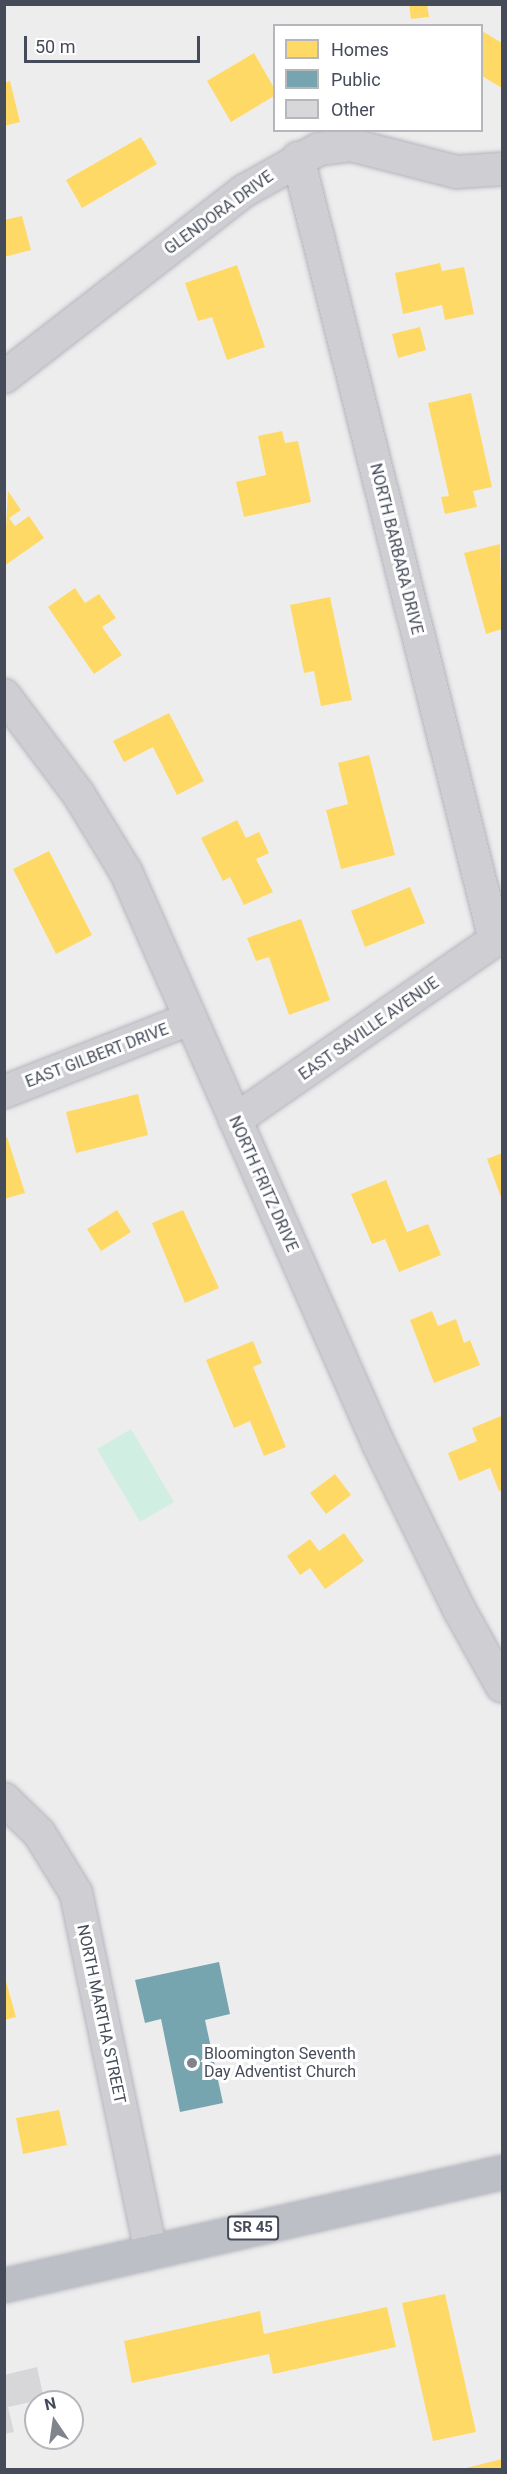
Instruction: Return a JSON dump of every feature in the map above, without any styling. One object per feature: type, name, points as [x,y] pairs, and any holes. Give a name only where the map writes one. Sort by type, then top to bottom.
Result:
[{"type":"highway","name":"SR 45","points":[[4,2285],[502,2172]]},
{"type":"street","name":"GLENDORA DRIVE","points":[[4,377],[244,191],[298,158],[335,145],[351,145],[456,172],[502,169]]},
{"type":"street","name":"NORTH BARBARA DRIVE","points":[[298,158],[499,937]]},
{"type":"street","name":"NORTH FRITZ DRIVE","points":[[4,696],[106,837],[153,926],[189,1019],[379,1445],[460,1611],[501,1679]]},
{"type":"street","name":"EAST SAVILLE AVENUE","points":[[235,1120],[499,937]]},
{"type":"street","name":"EAST GILBERT DRIVE","points":[[4,1092],[189,1019]]},
{"type":"street","name":"NORTH MARTHA STREET","points":[[4,1799],[39,1833],[76,1893],[151,2251]]},
{"type":"green space","points":[[131,1429],[174,1502],[140,1522],[97,1449]]},
{"type":"building: Homes","points":[[409,4],[427,4],[429,17],[411,19]]},
{"type":"building: Homes","points":[[483,32],[502,43],[502,88],[483,77]]},
{"type":"building: Homes","points":[[254,53],[273,86],[273,97],[231,122],[207,81]]},
{"type":"building: Homes","points":[[10,81],[20,122],[4,126],[4,83]]},
{"type":"building: Homes","points":[[141,137],[157,164],[82,208],[66,180]]},
{"type":"building: Homes","points":[[22,216],[31,250],[4,257],[4,220]]},
{"type":"building: Homes","points":[[440,263],[442,271],[464,267],[474,314],[445,320],[442,305],[403,314],[395,273]]},
{"type":"building: Homes","points":[[237,265],[265,347],[227,360],[212,317],[198,321],[185,283]]},
{"type":"building: Homes","points":[[420,327],[426,350],[398,358],[392,334]]},
{"type":"building: Homes","points":[[471,393],[492,487],[473,491],[477,507],[445,514],[441,497],[449,496],[428,403]]},
{"type":"building: Homes","points":[[282,431],[285,443],[298,441],[311,502],[244,517],[236,482],[266,475],[258,436]]},
{"type":"building: Homes","points":[[8,491],[21,510],[9,518],[15,526],[29,516],[44,538],[4,566]]},
{"type":"building: Homes","points":[[500,544],[502,629],[486,634],[464,553]]},
{"type":"building: Homes","points":[[75,588],[85,603],[99,594],[116,618],[102,627],[122,655],[94,674],[48,607]]},
{"type":"building: Homes","points":[[330,597],[352,700],[321,706],[314,671],[304,673],[290,605]]},
{"type":"building: Homes","points":[[169,713],[204,781],[177,795],[153,747],[124,762],[113,741]]},
{"type":"building: Homes","points":[[369,755],[395,855],[341,869],[326,810],[348,804],[338,763]]},
{"type":"building: Homes","points":[[237,820],[246,838],[259,832],[269,853],[256,859],[273,892],[244,905],[230,877],[223,881],[201,838]]},
{"type":"building: Homes","points":[[49,851],[92,935],[56,954],[13,869]]},
{"type":"building: Homes","points":[[410,887],[425,923],[365,947],[351,911]]},
{"type":"building: Homes","points":[[301,919],[330,1000],[289,1015],[269,957],[256,961],[247,938]]},
{"type":"building: Homes","points":[[138,1094],[148,1135],[76,1153],[66,1112]]},
{"type":"building: Homes","points":[[7,1137],[25,1193],[4,1199],[4,1138]]},
{"type":"building: Homes","points":[[502,1153],[502,1200],[487,1159]]},
{"type":"building: Homes","points":[[386,1180],[407,1232],[428,1224],[441,1255],[399,1272],[385,1239],[372,1244],[351,1194]]},
{"type":"building: Homes","points":[[117,1210],[131,1232],[101,1251],[87,1229]]},
{"type":"building: Homes","points":[[183,1210],[219,1288],[185,1303],[152,1223]]},
{"type":"building: Homes","points":[[432,1311],[438,1326],[456,1319],[464,1343],[470,1340],[480,1365],[434,1383],[410,1320]]},
{"type":"building: Homes","points":[[253,1341],[262,1363],[253,1367],[286,1447],[264,1456],[250,1421],[234,1428],[206,1360]]},
{"type":"building: Homes","points":[[501,1416],[502,1490],[499,1491],[490,1468],[459,1481],[448,1453],[477,1441],[472,1428]]},
{"type":"building: Homes","points":[[335,1474],[351,1495],[326,1514],[310,1493]]},
{"type":"building: Homes","points":[[344,1533],[364,1561],[325,1589],[310,1568],[300,1575],[287,1556],[310,1539],[319,1551]]},
{"type":"building: Homes","points":[[4,1974],[16,2017],[4,2020]]},
{"type":"building: Homes","points":[[59,2110],[67,2145],[23,2154],[16,2118]]},
{"type":"building: Homes","points":[[445,2294],[476,2432],[433,2441],[402,2303]]},
{"type":"building: Homes","points":[[387,2307],[396,2347],[273,2374],[269,2354],[132,2383],[124,2341],[260,2311],[264,2334]]},
{"type":"building: Homes","points":[[502,2459],[502,2470],[462,2470],[462,2469]]},
{"type":"building: Public","name":"Bloomington Seventh Day Adventist Church","points":[[219,1962],[230,2014],[205,2020],[223,2103],[180,2112],[161,2019],[145,2023],[135,1980]]},
{"type":"building: Other","points":[[37,2367],[42,2390],[24,2390],[24,2403],[8,2407],[14,2432],[4,2434],[4,2375]]},
{"type":"place","name":"Bloomington Seventh Day Adventist Church","points":[[192,2063]]}]
